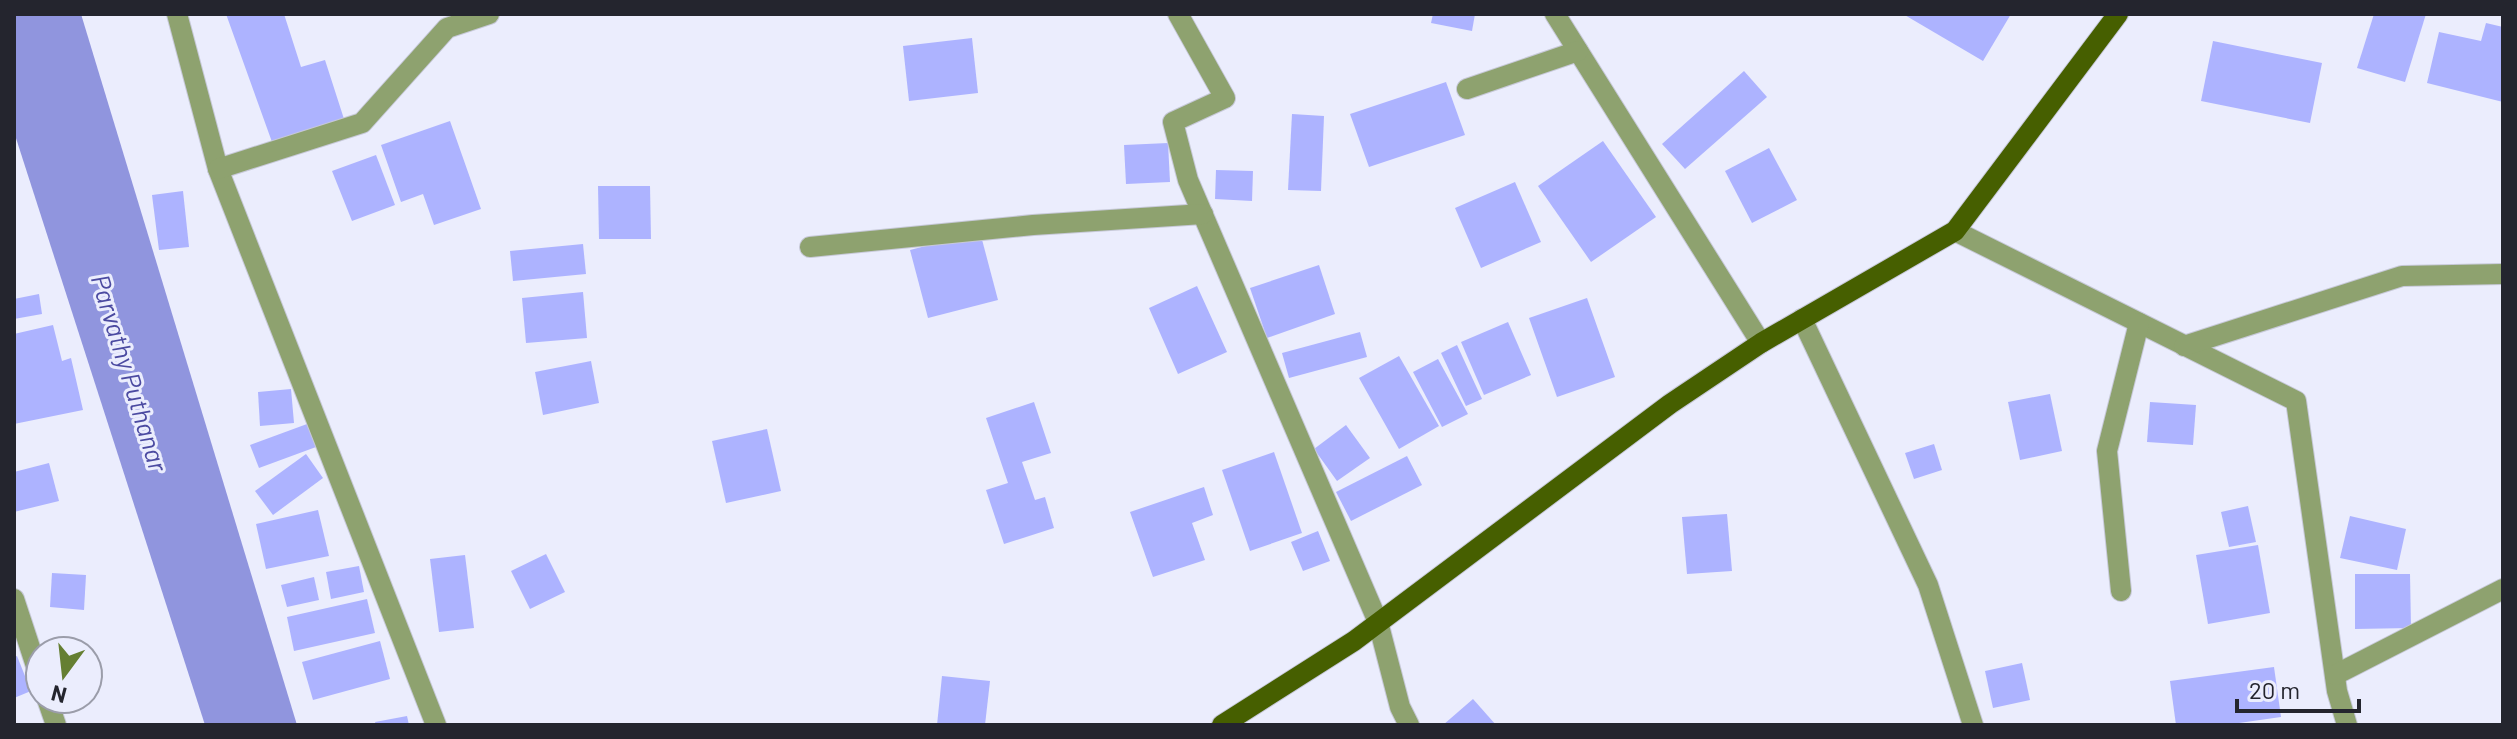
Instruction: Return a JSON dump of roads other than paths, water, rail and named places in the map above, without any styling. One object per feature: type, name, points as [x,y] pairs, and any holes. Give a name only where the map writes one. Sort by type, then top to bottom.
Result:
[{"type":"main road","points":[[1222,725],[1378,622],[1670,404],[1761,343],[1955,231],[2118,14]]},
{"type":"street","points":[[177,14],[218,169],[436,725]]},
{"type":"street","points":[[218,169],[362,123],[447,28],[489,14]]},
{"type":"street","points":[[1178,14],[1225,98],[1173,122],[1188,180],[1378,622],[1400,707],[1409,725]]},
{"type":"street","points":[[1555,14],[1761,343]]},
{"type":"street","points":[[1467,89],[1578,51]]},
{"type":"street","points":[[810,247],[1033,225],[1203,214]]},
{"type":"street","points":[[1955,231],[2296,401],[2335,675],[2347,725]]},
{"type":"street","points":[[2184,346],[2402,276],[2503,274]]},
{"type":"street","points":[[1802,319],[1928,585],[1973,725]]},
{"type":"street","points":[[2121,591],[2107,451],[2139,323]]},
{"type":"street","points":[[2335,675],[2503,589]]},
{"type":"street","points":[[14,599],[19,632]]},
{"type":"water","name":"Parvathy Puthanar","points":[[14,14],[81,14],[297,725],[205,725],[14,132]]}]
